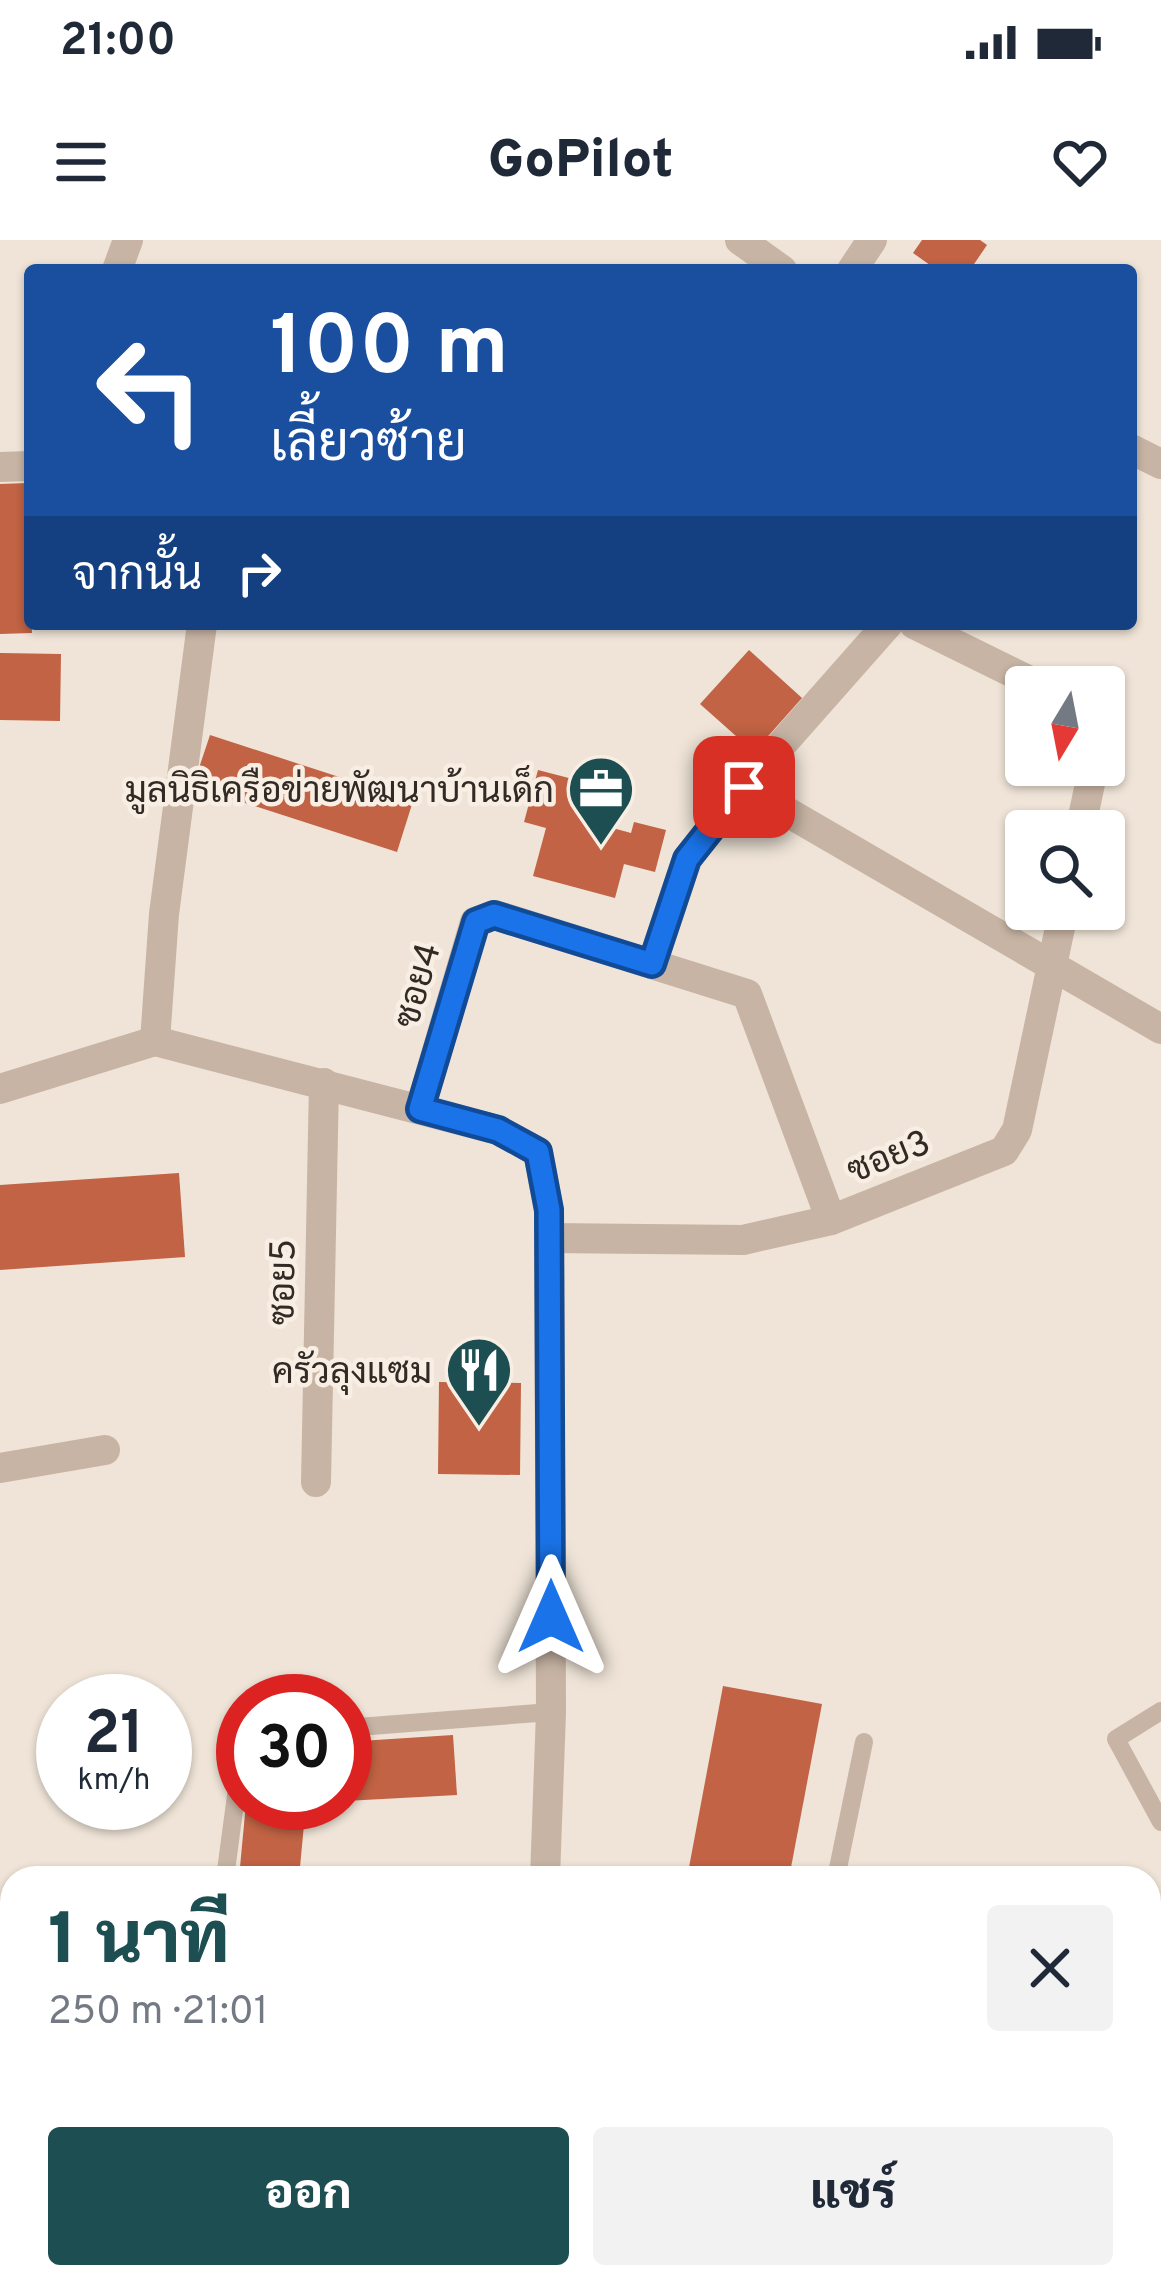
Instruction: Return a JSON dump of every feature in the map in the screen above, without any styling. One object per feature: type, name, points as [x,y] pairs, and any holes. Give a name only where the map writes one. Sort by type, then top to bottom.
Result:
[{"type":"street","points":[[740,240],[774,264]]},
{"type":"street","points":[[155,1041],[164,914],[201,630]]},
{"type":"street","points":[[831,1220],[747,994],[652,964],[687,859],[883,630]]},
{"type":"street","points":[[926,630],[1005,669]]},
{"type":"street","points":[[744,787],[1161,1029]]},
{"type":"street","name":"ซอย4","points":[[420,1109],[476,922],[494,915],[652,964]]},
{"type":"street","name":"ซอย3","points":[[550,1238],[743,1240],[831,1220],[1004,1151],[1018,1130],[1060,930]]},
{"type":"street","points":[[0,1089],[155,1041],[498,1130],[538,1152],[550,1238],[551,1712],[545,1866]]},
{"type":"street","name":"ซอย5","points":[[316,1482],[324,1083]]},
{"type":"street","points":[[0,1468],[105,1450]]},
{"type":"lane","points":[[1161,1711],[1116,1738],[1161,1822]]},
{"type":"lane","points":[[372,1726],[551,1712]]},
{"type":"lane","points":[[838,1866],[864,1742]]},
{"type":"lane","points":[[227,1866],[231,1830]]},
{"type":"building","points":[[922,240],[980,240],[987,245],[974,264],[929,264],[913,253]]},
{"type":"building","points":[[24,483],[24,630],[32,633],[0,634],[0,484]]},
{"type":"building","points":[[749,650],[802,698],[754,752],[700,704]]},
{"type":"building","points":[[0,653],[61,654],[60,721],[0,720]]},
{"type":"building","points":[[210,735],[413,801],[397,852],[193,786]]},
{"type":"building","name":"มูลนิธิเครือข่ายพัฒนาบ้านเด็ก","points":[[538,770],[592,784],[583,820],[631,833],[634,822],[666,830],[655,872],[624,864],[615,898],[533,876],[546,828],[524,822]]},
{"type":"building","points":[[179,1173],[185,1257],[0,1270],[0,1185]]},
{"type":"building","name":"ครัวลุงแซม","points":[[439,1382],[521,1383],[520,1475],[438,1474]]},
{"type":"building","points":[[723,1686],[822,1704],[791,1866],[689,1866]]},
{"type":"building","points":[[453,1735],[457,1795],[372,1800],[372,1740]]},
{"type":"building","points":[[243,1830],[303,1830],[300,1866],[240,1866]]},
{"type":"place","name":"มูลนิธิเครือข่ายพัฒนาบ้านเด็ก","points":[[601,848]]},
{"type":"place","name":"ครัวลุงแซม","points":[[479,1429]]},
{"type":"route","points":[[551,1617],[549,1210],[538,1152],[498,1130],[420,1109],[476,922],[494,915],[652,964],[687,859],[744,787]]}]
